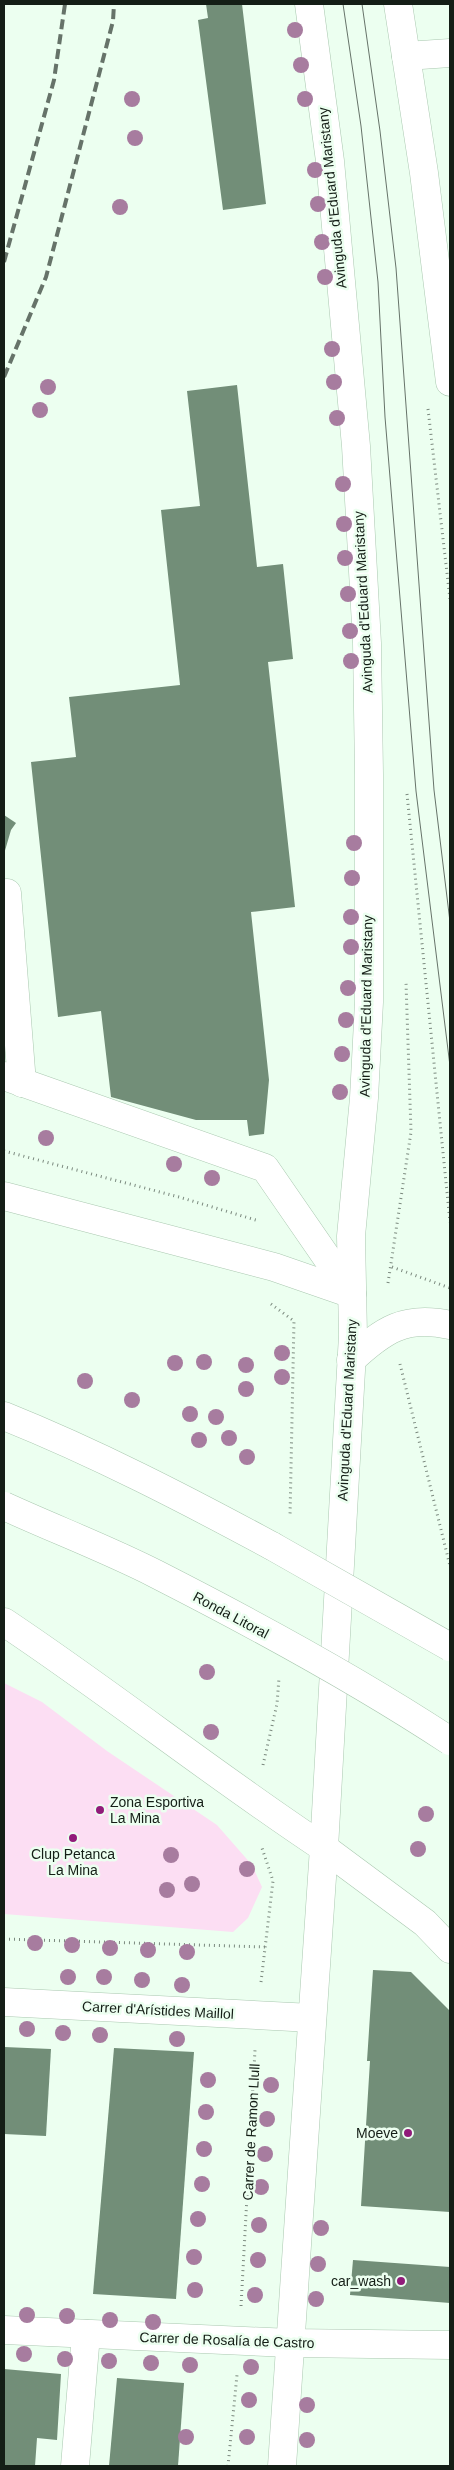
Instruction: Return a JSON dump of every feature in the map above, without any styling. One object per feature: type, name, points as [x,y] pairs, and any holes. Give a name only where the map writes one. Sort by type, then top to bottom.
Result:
[{"type":"main road","name":"Avinguda d'Eduard Maristany","points":[[308,4],[330,161],[356,446],[367,643],[369,774],[369,1002],[364,1098],[351,1236],[351,1360],[324,1848]]},
{"type":"main road","points":[[398,4],[450,382]]},
{"type":"main road","points":[[406,56],[450,53]]},
{"type":"main road","points":[[7,894],[13,1079],[265,1168],[352,1294]]},
{"type":"main road","points":[[4,1196],[274,1267],[352,1294]]},
{"type":"main road","points":[[351,1360],[375,1337],[391,1329],[414,1321],[450,1325]]},
{"type":"main road","points":[[4,1416],[177,1495],[272,1546],[450,1647]]},
{"type":"main road","name":"Ronda Litoral","points":[[4,1506],[155,1574],[412,1715],[450,1740]]},
{"type":"main road","points":[[4,1622],[143,1718],[255,1802],[324,1848],[425,1922],[450,1949]]},
{"type":"main road","points":[[282,2466],[324,1848]]},
{"type":"main road","points":[[425,1922],[450,1932]]},
{"type":"main road","name":"Carrer d'Arístides Maillol","points":[[4,2002],[312,2018]]},
{"type":"main road","name":"Carrer de Rosalía de Castro","points":[[4,2330],[290,2344],[450,2346]]},
{"type":"main road","points":[[75,2466],[86,2334]]},
{"type":"path","points":[[406,794],[450,1222]]},
{"type":"path","points":[[4,1151],[179,1197],[287,1229],[304,1222]]},
{"type":"path","points":[[450,1288],[391,1267],[385,1302],[450,1566]]},
{"type":"path","name":"Carrer de Ramon Llull","points":[[228,2466],[240,2341],[257,2015],[274,1881],[253,1823],[255,1802]]},
{"type":"path","points":[[4,1939],[265,1948]]},
{"type":"shaded area","name":"Zona Esportiva La Mina","points":[[4,1683],[42,1702],[107,1751],[217,1825],[252,1865],[262,1887],[248,1918],[233,1932],[4,1914]]},
{"type":"building","points":[[206,4],[242,4],[266,204],[223,210],[198,20],[208,18]]},
{"type":"building","points":[[237,385],[257,567],[283,564],[293,659],[268,662],[295,907],[251,912],[269,1080],[264,1134],[249,1136],[247,1120],[196,1120],[111,1097],[101,1011],[58,1017],[31,762],[76,757],[69,697],[180,685],[161,510],[200,506],[187,391]]},
{"type":"building","points":[[4,815],[16,823],[11,830],[4,854]]},
{"type":"building","name":"Moeve","points":[[373,1970],[411,1972],[450,2011],[450,2212],[361,2206],[370,2061],[367,2061]]},
{"type":"building","points":[[4,2047],[51,2049],[46,2136],[4,2134]]},
{"type":"building","points":[[114,2048],[194,2052],[176,2299],[93,2294]]},
{"type":"building","name":"car_wash","points":[[353,2260],[450,2267],[450,2303],[350,2295]]},
{"type":"building","points":[[4,2369],[61,2374],[57,2440],[37,2438],[35,2466],[4,2466]]},
{"type":"building","points":[[117,2378],[184,2383],[178,2466],[109,2466]]},
{"type":"tram line","points":[[343,4],[361,126],[378,282],[385,417],[416,791],[450,1066]]},
{"type":"tram line","points":[[362,4],[380,131],[396,268],[434,790],[450,922]]},
{"type":"railway","points":[[4,262],[54,80],[65,4]]},
{"type":"railway","points":[[4,377],[46,277],[113,21],[114,4]]},
{"type":"place","name":"Zona Esportiva La Mina","points":[[100,1810]]},
{"type":"place","name":"Clup Petanca La Mina","points":[[73,1838]]},
{"type":"place","name":"Moeve","points":[[408,2133]]},
{"type":"place","name":"car_wash","points":[[401,2281]]}]
